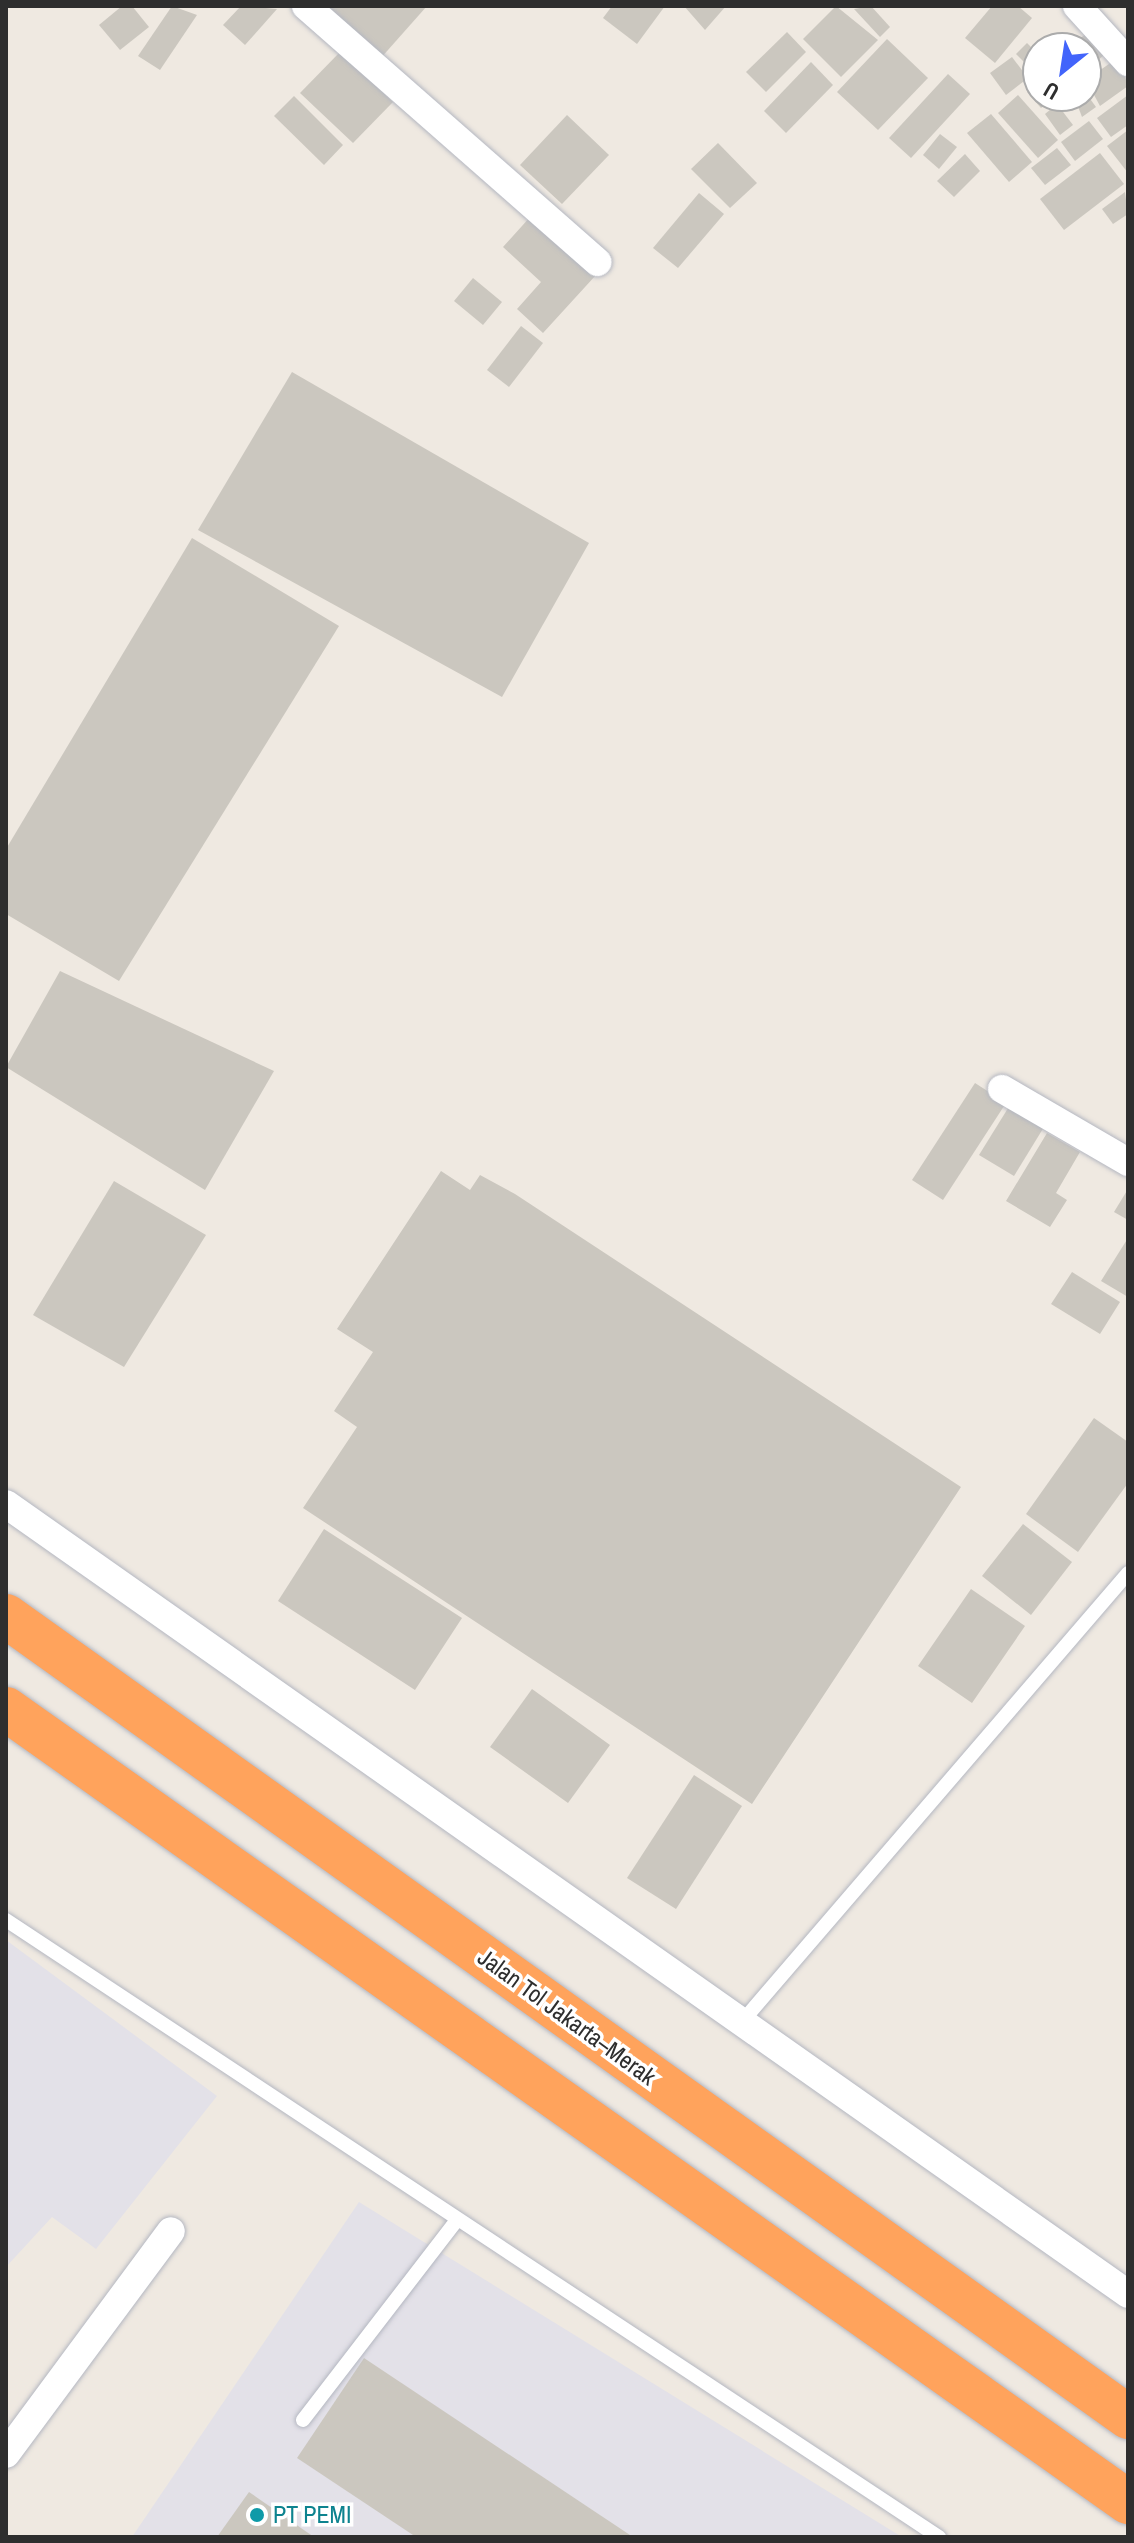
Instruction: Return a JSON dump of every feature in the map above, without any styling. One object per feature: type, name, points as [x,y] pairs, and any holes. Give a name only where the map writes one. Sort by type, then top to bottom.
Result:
[{"type":"highway","name":"Jalan Tol Jakarta–Merak","points":[[6,1616],[1128,2417]]},
{"type":"highway","points":[[6,1709],[1128,2502]]},
{"type":"street","points":[[306,6],[597,262]]},
{"type":"street","points":[[1077,6],[1128,62]]},
{"type":"street","points":[[1002,1089],[1128,1162]]},
{"type":"street","points":[[6,1504],[739,2024],[1128,2294]]},
{"type":"street","points":[[6,2454],[171,2231]]},
{"type":"lane","points":[[739,2024],[1128,1573]]},
{"type":"lane","points":[[6,1920],[939,2537]]},
{"type":"lane","points":[[303,2420],[457,2220]]},
{"type":"shaded area","points":[[6,1940],[217,2096],[96,2249],[52,2217],[6,2267]]},
{"type":"shaded area","points":[[359,2202],[902,2537],[132,2537]]},
{"type":"building","points":[[122,6],[132,6],[149,27],[120,50],[99,25]]},
{"type":"building","points":[[172,6],[197,15],[160,70],[138,56]]},
{"type":"building","points":[[241,6],[277,9],[245,45],[223,25]]},
{"type":"building","points":[[319,6],[427,6],[380,59]]},
{"type":"building","points":[[612,6],[665,6],[637,44],[603,18]]},
{"type":"building","points":[[684,6],[726,6],[705,30]]},
{"type":"building","points":[[836,6],[878,40],[841,77],[803,39]]},
{"type":"building","points":[[871,6],[890,27],[880,37],[854,9]]},
{"type":"building","points":[[992,6],[1018,6],[1032,18],[995,63],[965,38]]},
{"type":"building","points":[[787,32],[806,52],[766,92],[746,72]]},
{"type":"building","points":[[887,39],[928,78],[878,130],[837,92]]},
{"type":"building","points":[[340,52],[393,102],[353,143],[300,93]]},
{"type":"building","points":[[1012,57],[1022,70],[1022,83],[1006,95],[990,73]]},
{"type":"building","points":[[1119,57],[1128,86],[1102,105],[1102,69]]},
{"type":"building","points":[[811,62],[833,85],[786,133],[764,111]]},
{"type":"building","points":[[948,74],[970,94],[911,158],[889,138]]},
{"type":"building","points":[[1018,95],[1022,100],[1022,112],[1033,112],[1058,140],[1038,158],[998,113]]},
{"type":"building","points":[[1128,95],[1128,125],[1111,137],[1097,118]]},
{"type":"building","points":[[294,96],[343,145],[324,165],[274,116]]},
{"type":"building","points":[[1063,112],[1073,125],[1060,135],[1045,114]]},
{"type":"building","points":[[991,114],[1032,162],[1009,182],[967,133]]},
{"type":"building","points":[[567,115],[609,155],[562,204],[520,165]]},
{"type":"building","points":[[1089,121],[1103,139],[1075,161],[1061,142]]},
{"type":"building","points":[[1128,130],[1128,173],[1107,146]]},
{"type":"building","points":[[940,134],[957,147],[939,169],[923,155]]},
{"type":"building","points":[[718,143],[757,183],[730,208],[691,169]]},
{"type":"building","points":[[1057,148],[1071,165],[1045,185],[1031,168]]},
{"type":"building","points":[[1100,153],[1124,184],[1064,230],[1040,199]]},
{"type":"building","points":[[965,154],[980,171],[954,197],[937,181]]},
{"type":"building","points":[[1125,192],[1128,214],[1113,224],[1102,209]]},
{"type":"building","points":[[699,193],[724,214],[678,268],[653,248]]},
{"type":"building","points":[[531,216],[596,275],[543,333],[517,309],[541,282],[503,247]]},
{"type":"building","points":[[473,278],[502,302],[483,325],[454,301]]},
{"type":"building","points":[[521,326],[543,343],[509,387],[487,370]]},
{"type":"building","points":[[292,372],[589,543],[502,697],[198,530]]},
{"type":"building","points":[[192,538],[339,626],[119,981],[6,914],[6,849]]},
{"type":"building","points":[[60,971],[274,1071],[205,1190],[6,1067]]},
{"type":"building","points":[[975,1083],[1006,1103],[943,1200],[912,1180]]},
{"type":"building","points":[[1010,1105],[1044,1127],[1014,1176],[979,1155]]},
{"type":"building","points":[[1047,1133],[1080,1152],[1056,1193],[1067,1200],[1050,1227],[1006,1201]]},
{"type":"building","points":[[441,1171],[470,1190],[480,1175],[515,1194],[961,1487],[752,1804],[303,1508],[357,1427],[334,1411],[373,1352],[337,1329]]},
{"type":"building","points":[[114,1181],[206,1235],[124,1367],[33,1315]]},
{"type":"building","points":[[1128,1189],[1128,1220],[1114,1212]]},
{"type":"building","points":[[1128,1238],[1128,1297],[1101,1281]]},
{"type":"building","points":[[1072,1272],[1120,1302],[1100,1334],[1051,1304]]},
{"type":"building","points":[[1094,1418],[1128,1442],[1128,1483],[1078,1552],[1026,1514]]},
{"type":"building","points":[[1023,1524],[1072,1562],[1031,1615],[982,1576]]},
{"type":"building","points":[[324,1529],[462,1618],[415,1690],[278,1601]]},
{"type":"building","points":[[971,1589],[1025,1626],[972,1703],[918,1666]]},
{"type":"building","points":[[532,1689],[610,1745],[568,1803],[490,1747]]},
{"type":"building","points":[[694,1775],[742,1806],[676,1909],[627,1878]]},
{"type":"building","points":[[364,2358],[633,2537],[416,2537],[297,2458]]},
{"type":"building","name":"PT PEMI","points":[[249,2492],[314,2537],[217,2537]]},
{"type":"place","name":"PT PEMI","points":[[257,2515]]}]
